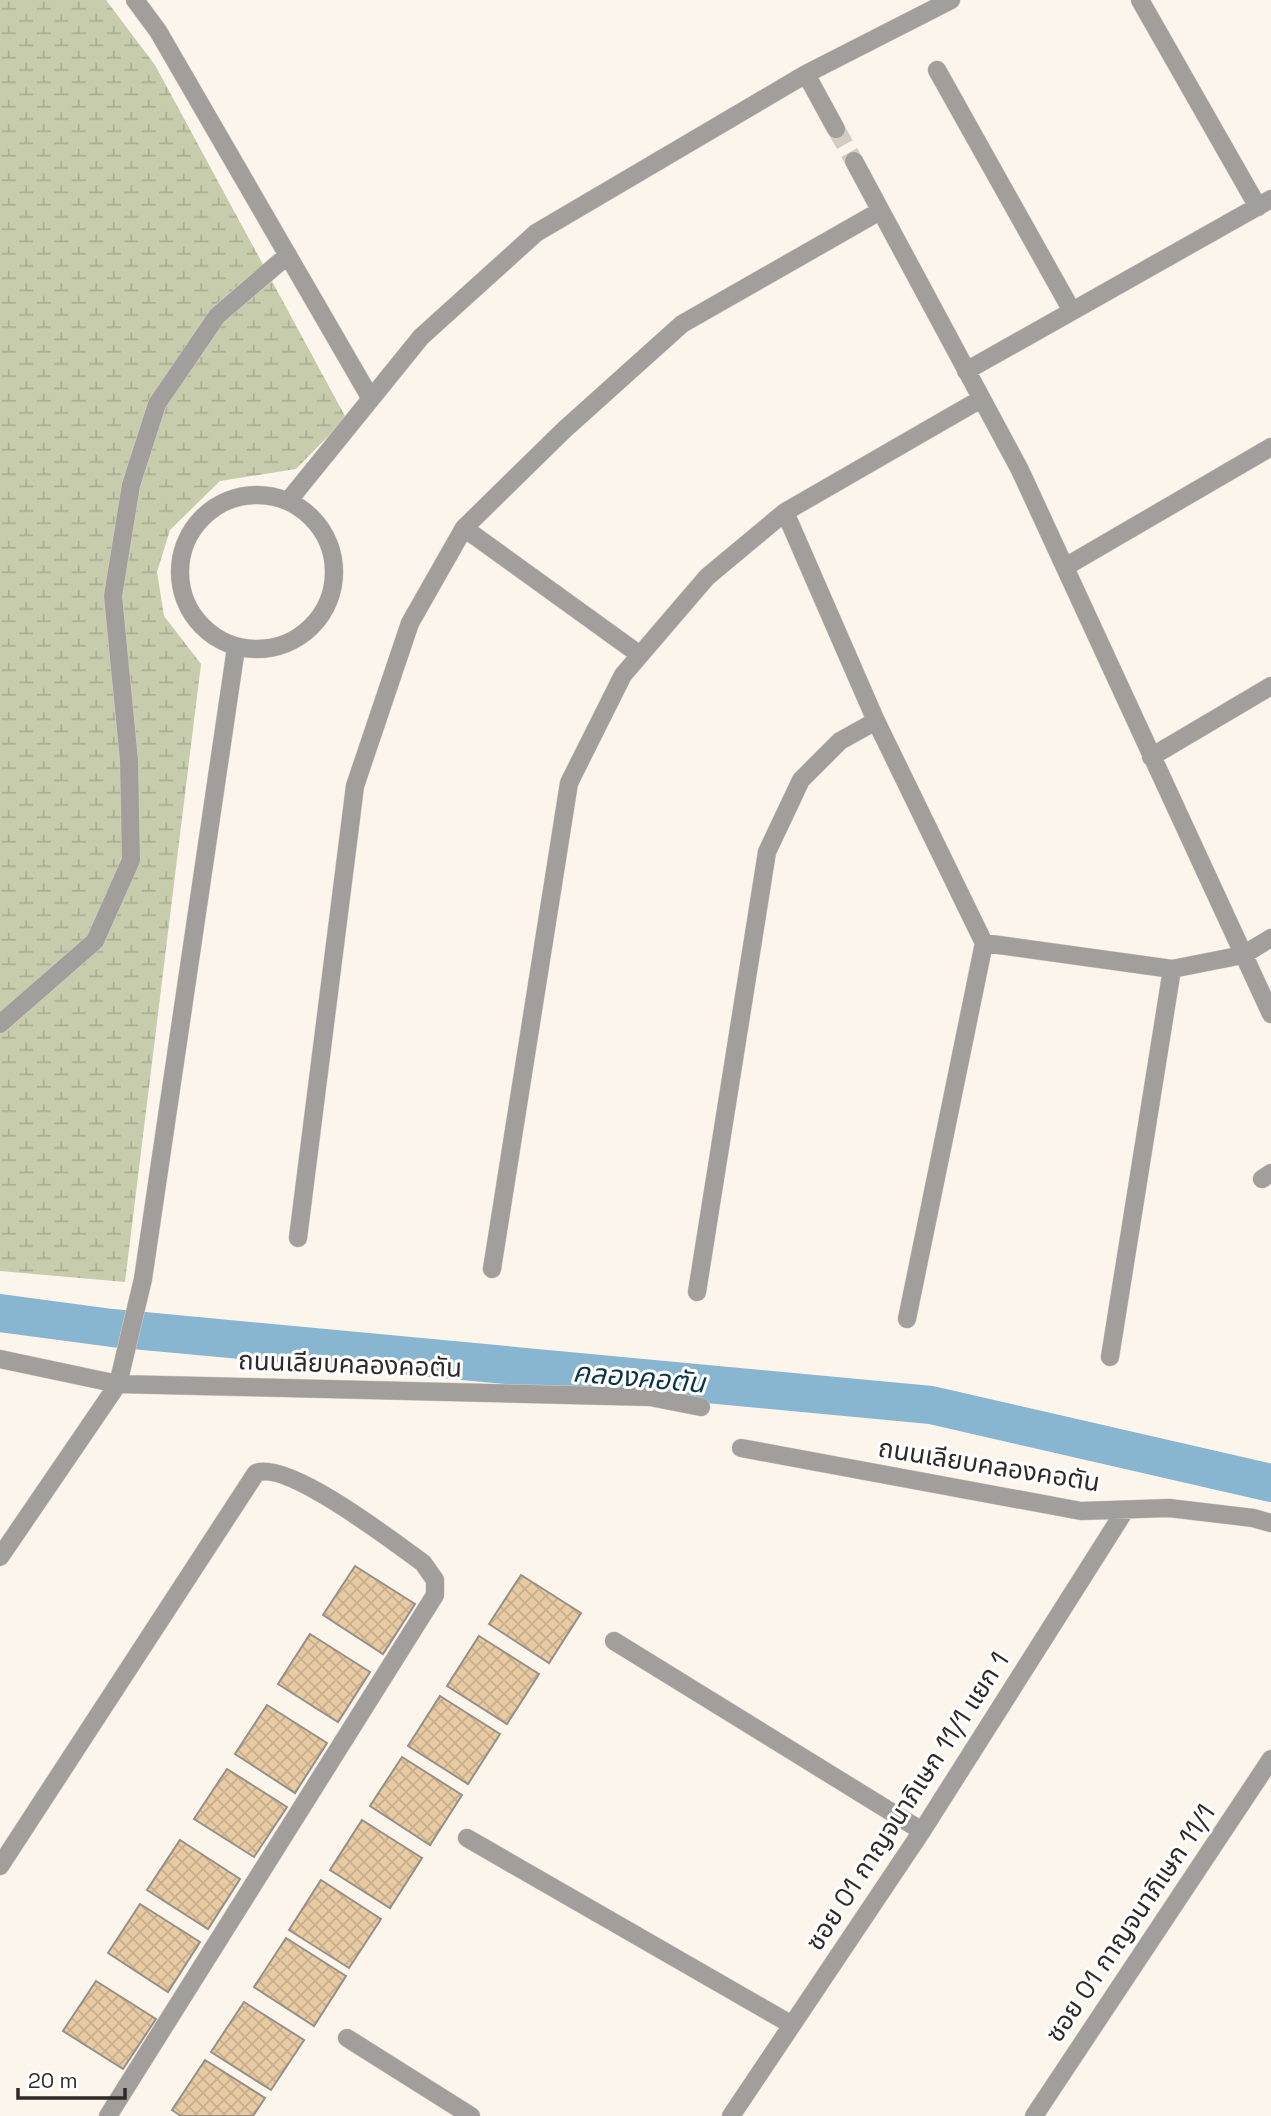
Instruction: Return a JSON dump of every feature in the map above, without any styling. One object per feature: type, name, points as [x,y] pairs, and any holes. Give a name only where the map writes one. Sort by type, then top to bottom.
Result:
[{"type":"street","points":[[135,0],[158,31],[371,399]]},
{"type":"street","points":[[289,500],[421,337],[536,233],[806,74],[951,0]]},
{"type":"street","points":[[966,371],[1264,203],[1140,0]]},
{"type":"street","points":[[937,70],[1072,311]]},
{"type":"street","points":[[806,74],[836,129]]},
{"type":"street","points":[[854,161],[1020,470],[1271,1014]]},
{"type":"street","points":[[298,1238],[355,786],[410,623],[464,528],[564,430],[682,324],[880,211]]},
{"type":"street","points":[[0,1024],[95,941],[131,860],[129,760],[113,596],[131,485],[157,404],[217,316],[288,254]]},
{"type":"street","points":[[492,1269],[569,783],[623,675],[707,577],[785,512],[981,399]]},
{"type":"street","points":[[1065,567],[1271,447]]},
{"type":"street","points":[[247,494],[289,500],[316,520],[332,548],[335,582],[324,613],[300,637],[269,649],[236,648],[200,626],[184,598],[179,588],[182,545],[207,511],[247,494]]},
{"type":"street","points":[[785,512],[876,721],[984,943],[906,1319]]},
{"type":"street","points":[[464,528],[640,655]]},
{"type":"street","points":[[0,1557],[118,1384],[144,1279],[236,648]]},
{"type":"street","points":[[1151,757],[1271,686]]},
{"type":"street","points":[[697,1292],[766,852],[801,779],[840,741],[876,721]]},
{"type":"street","points":[[984,943],[1172,969],[1243,955],[1271,938]]},
{"type":"street","points":[[1110,1357],[1172,969]]},
{"type":"street","name":"ถนนเลียบคลองคอตัน","points":[[0,1359],[118,1384],[650,1397],[701,1407]]},
{"type":"street","name":"ถนนเลียบคลองคอตัน","points":[[741,1448],[1081,1511],[1124,1512],[1169,1508],[1271,1523]]},
{"type":"street","points":[[0,1866],[256,1473],[273,1471],[347,1509],[423,1563],[432,1575],[435,1595],[108,2116]]},
{"type":"street","name":"ซอย 01 กาญจนาภิเษก 11/1 แยก 1","points":[[731,2116],[922,1831],[1124,1512]]},
{"type":"street","points":[[614,1641],[922,1831]]},
{"type":"street","name":"ซอย 01 กาญจนาภิเษก 11/1","points":[[1034,2116],[1271,1759]]},
{"type":"street","points":[[467,1838],[792,2025]]},
{"type":"street","points":[[347,2038],[471,2116]]},
{"type":"green space","points":[[0,0],[106,0],[155,65],[346,418],[296,469],[220,481],[170,530],[157,572],[164,616],[201,664],[125,1282],[0,1271]]},
{"type":"building","points":[[355,1566],[415,1604],[383,1654],[323,1615]]},
{"type":"building","points":[[521,1575],[581,1613],[549,1663],[489,1624]]},
{"type":"building","points":[[310,1634],[370,1672],[338,1722],[278,1684]]},
{"type":"building","points":[[479,1636],[539,1674],[507,1724],[447,1686]]},
{"type":"building","points":[[440,1696],[500,1734],[468,1784],[408,1746]]},
{"type":"building","points":[[267,1705],[327,1743],[295,1793],[235,1754]]},
{"type":"building","points":[[402,1757],[462,1795],[430,1845],[370,1806]]},
{"type":"building","points":[[227,1769],[287,1807],[254,1857],[194,1819]]},
{"type":"building","points":[[362,1820],[422,1858],[390,1908],[330,1870]]},
{"type":"building","points":[[180,1840],[240,1879],[208,1929],[147,1890]]},
{"type":"building","points":[[321,1880],[381,1919],[349,1968],[289,1930]]},
{"type":"building","points":[[140,1904],[200,1942],[168,1992],[108,1953]]},
{"type":"building","points":[[286,1938],[346,1976],[314,2026],[254,1987]]},
{"type":"building","points":[[96,1981],[156,2019],[123,2069],[63,2031]]},
{"type":"building","points":[[244,2002],[304,2040],[271,2090],[211,2052]]},
{"type":"building","points":[[205,2060],[265,2098],[253,2116],[181,2116],[172,2110]]},
{"type":"waterway","name":"คลองคอตัน","points":[[0,1313],[112,1328],[931,1405],[1271,1483]]},
{"type":"tunnel","points":[[836,129],[854,161]]}]
